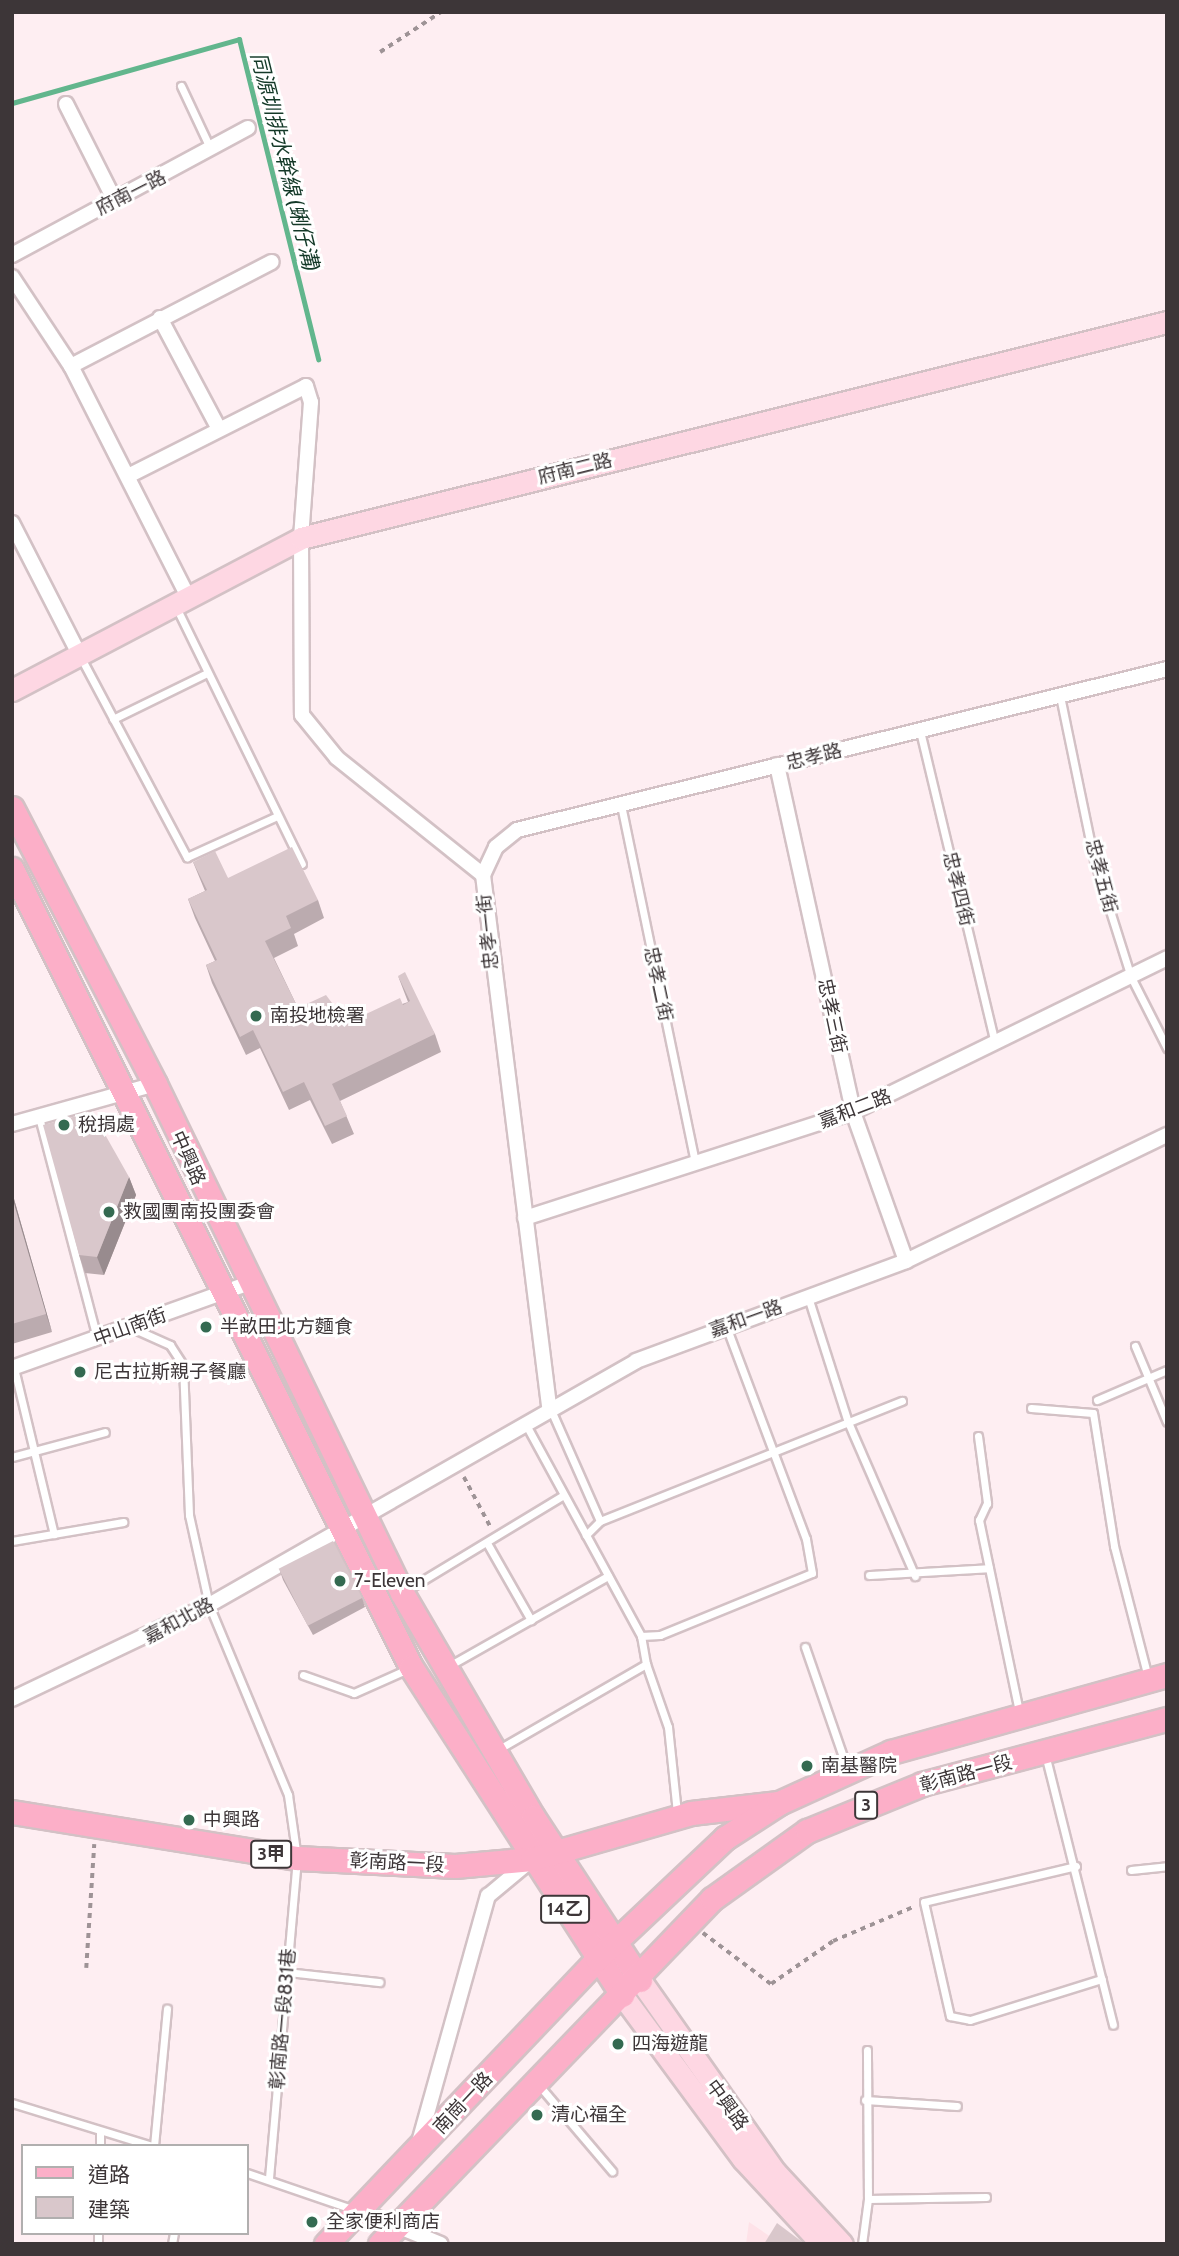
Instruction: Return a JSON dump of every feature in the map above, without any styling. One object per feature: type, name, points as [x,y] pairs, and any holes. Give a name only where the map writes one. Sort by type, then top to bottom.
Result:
[{"type":"main road","name":"中興路","points":[[12,808],[155,1084],[247,1284],[363,1519],[445,1669],[554,1851],[606,1952],[622,1995]]},
{"type":"main road","name":"中興路","points":[[12,869],[341,1533],[411,1667],[532,1859],[606,1952],[640,1980]]},
{"type":"main road","name":"彰南路一段","points":[[606,1952],[683,1875],[779,1803],[891,1752],[1021,1720],[1158,1679]]},
{"type":"main road","name":"彰南路一段","points":[[622,1995],[640,1980],[712,1899],[807,1831],[922,1784],[1167,1719]]},
{"type":"main road","name":"彰南路一段","points":[[12,1812],[94,1828],[297,1858],[455,1866],[532,1859],[677,1816],[779,1803]]},
{"type":"main road","name":"南崗一路","points":[[326,2244],[417,2153],[606,1952]]},
{"type":"main road","name":"南崗一路","points":[[380,2244],[622,1995]]},
{"type":"street","points":[[66,103],[115,201]]},
{"type":"street","name":"府南一路","points":[[12,255],[212,152],[248,128]]},
{"type":"street","points":[[71,366],[160,317],[272,262]]},
{"type":"street","points":[[12,277],[71,366],[130,475],[180,597]]},
{"type":"street","points":[[130,475],[218,428],[160,317]]},
{"type":"street","name":"府南二路","points":[[12,690],[180,597],[300,538],[1167,322]]},
{"type":"street","name":"忠孝一街","points":[[218,428],[306,386],[311,402],[300,538],[297,694],[310,731],[483,875],[549,1406]]},
{"type":"street","points":[[12,523],[78,652]]},
{"type":"street","name":"忠孝路","points":[[483,875],[496,847],[517,830],[1167,669]]},
{"type":"street","name":"忠孝三街","points":[[777,765],[853,1112],[906,1261]]},
{"type":"street","name":"嘉和二路","points":[[525,1218],[853,1112],[996,1047],[1167,958]]},
{"type":"street","points":[[12,1124],[155,1084]]},
{"type":"street","name":"嘉和一路","points":[[341,1533],[549,1406],[636,1361],[906,1261],[1167,1135]]},
{"type":"street","name":"中山南街","points":[[13,1367],[223,1295],[247,1284]]},
{"type":"street","name":"嘉和北路","points":[[12,1699],[209,1605],[341,1533]]},
{"type":"street","points":[[417,2153],[488,1896],[532,1859]]},
{"type":"street","name":"中興路","points":[[640,1980],[775,2198],[822,2244]]},
{"type":"street","name":"中興路","points":[[622,1995],[792,2193],[842,2244]]},
{"type":"street","points":[[360,2211],[441,2244]]},
{"type":"lane","points":[[181,86],[212,152]]},
{"type":"lane","points":[[180,597],[207,673],[275,817],[302,864]]},
{"type":"lane","points":[[78,652],[187,857],[275,817]]},
{"type":"lane","points":[[113,719],[207,673]]},
{"type":"lane","name":"忠孝五街","points":[[1060,696],[1094,860],[1130,977],[1167,1048]]},
{"type":"lane","name":"忠孝四街","points":[[920,731],[996,1047]]},
{"type":"lane","name":"忠孝二街","points":[[620,804],[695,1164]]},
{"type":"lane","points":[[39,1117],[97,1339]]},
{"type":"lane","points":[[808,1296],[848,1422],[915,1576]]},
{"type":"lane","name":"彰南路一段831巷","points":[[129,1326],[170,1345],[183,1365],[189,1515],[209,1605],[288,1795],[297,1858],[270,2179]]},
{"type":"lane","points":[[641,1636],[660,1635],[812,1573],[773,1452],[726,1326]]},
{"type":"lane","points":[[1135,1346],[1152,1377],[1167,1422]]},
{"type":"lane","points":[[13,1367],[54,1534]]},
{"type":"lane","points":[[1097,1400],[1167,1370]]},
{"type":"lane","points":[[586,1535],[600,1521],[902,1401]]},
{"type":"lane","points":[[549,1406],[600,1521]]},
{"type":"lane","points":[[1031,1408],[1093,1413],[1114,1546],[1158,1679]]},
{"type":"lane","points":[[525,1423],[562,1496],[641,1636],[646,1664],[668,1727],[677,1816]]},
{"type":"lane","points":[[12,1457],[105,1432]]},
{"type":"lane","points":[[978,1436],[987,1503],[979,1520],[1021,1720]]},
{"type":"lane","points":[[402,1594],[562,1496]]},
{"type":"lane","points":[[12,1541],[123,1522]]},
{"type":"lane","points":[[487,1543],[531,1620]]},
{"type":"lane","points":[[869,1575],[915,1576],[989,1568]]},
{"type":"lane","points":[[445,1669],[608,1576]]},
{"type":"lane","points":[[805,1647],[848,1771]]},
{"type":"lane","points":[[495,1751],[646,1664]]},
{"type":"lane","points":[[303,1675],[354,1693],[411,1667]]},
{"type":"lane","points":[[1045,1753],[1076,1866],[1113,2025]]},
{"type":"lane","points":[[1076,1866],[925,1902],[950,2016],[970,2020],[1102,1979]]},
{"type":"lane","points":[[1131,1870],[1167,1866]]},
{"type":"lane","points":[[287,1972],[379,1982]]},
{"type":"lane","points":[[153,2144],[167,2009]]},
{"type":"lane","points":[[862,2244],[868,2199],[865,2100],[867,2050]]},
{"type":"lane","points":[[536,2082],[612,2171]]},
{"type":"lane","points":[[865,2100],[957,2106]]},
{"type":"lane","points":[[12,2103],[146,2144]]},
{"type":"lane","points":[[100,2131],[100,2144]]},
{"type":"lane","points":[[248,2174],[270,2179],[360,2211]]},
{"type":"lane","points":[[868,2199],[986,2197]]},
{"type":"path","points":[[380,51],[441,12]]},
{"type":"path","points":[[457,1463],[496,1537]]},
{"type":"path","points":[[86,1968],[94,1828]]},
{"type":"path","points":[[690,1923],[771,1984],[833,1941],[925,1902]]},
{"type":"shaded area","points":[[749,2222],[781,2244],[746,2244]]},
{"type":"building","points":[[292,847],[318,900],[286,916],[291,928],[265,941],[298,1008],[326,995],[347,1023],[400,998],[403,1005],[410,1001],[398,976],[405,972],[435,1034],[332,1084],[347,1116],[325,1126],[304,1082],[283,1092],[253,1030],[240,1037],[206,965],[217,960],[188,899],[207,890],[193,862],[215,851],[228,878]]},
{"type":"building","points":[[84,1114],[98,1122],[129,1177],[97,1257],[79,1255],[43,1125]]},
{"type":"building","points":[[12,1197],[46,1314],[12,1324]]},
{"type":"building","points":[[333,1541],[362,1598],[308,1626],[279,1569]]},
{"type":"building","points":[[777,2223],[805,2244],[764,2244]]},
{"type":"waterway","name":"同源圳排水幹線 (蜊仔溝)","points":[[12,103],[239,39],[318,359]]},
{"type":"place","name":"南投地檢署","points":[[256,1016]]},
{"type":"place","name":"稅捐處","points":[[64,1125]]},
{"type":"place","name":"救國團南投團委會","points":[[109,1212]]},
{"type":"place","name":"半畝田北方麵食","points":[[206,1327]]},
{"type":"place","name":"尼古拉斯親子餐廳","points":[[80,1372]]},
{"type":"place","name":"7-Eleven","points":[[340,1581]]},
{"type":"place","name":"南基醫院","points":[[807,1766]]},
{"type":"place","name":"中興路","points":[[189,1820]]},
{"type":"place","name":"四海遊龍","points":[[618,2044]]},
{"type":"place","name":"清心福全","points":[[537,2115]]},
{"type":"place","name":"全家便利商店","points":[[312,2222]]}]
